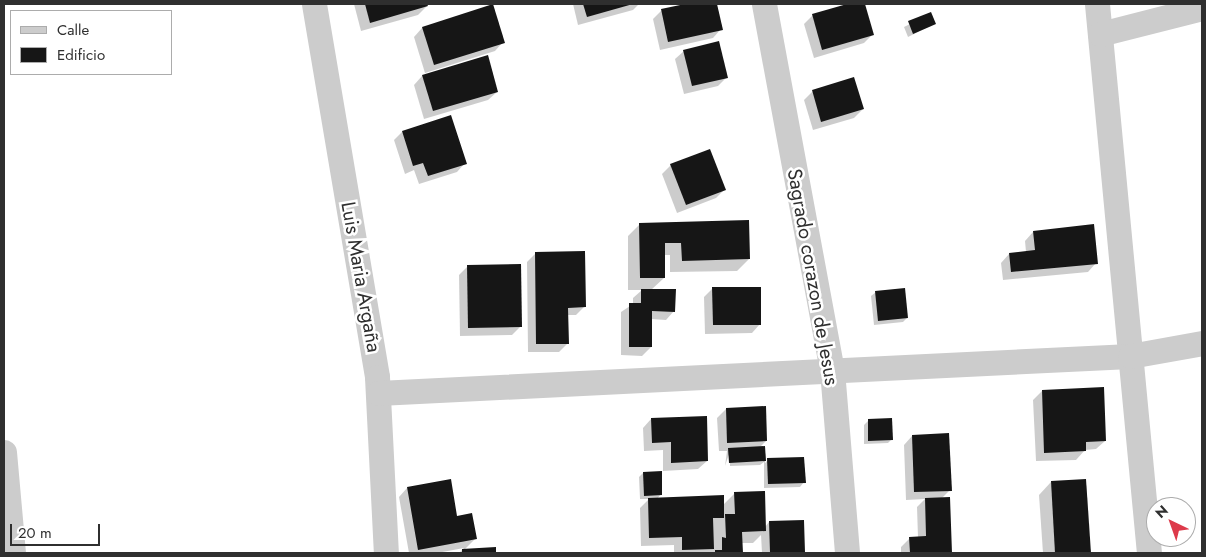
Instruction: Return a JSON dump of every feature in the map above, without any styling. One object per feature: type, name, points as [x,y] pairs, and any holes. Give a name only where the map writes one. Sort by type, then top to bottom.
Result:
[{"type":"street","name":"Luis Maria Argaña","points":[[314,4],[378,393],[386,553]]},
{"type":"street","name":"Sagrado corazon de Jesus","points":[[764,4],[832,370],[847,553]]},
{"type":"street","points":[[1097,4],[1149,553]]},
{"type":"street","points":[[1100,34],[1202,8]]},
{"type":"street","points":[[378,393],[1130,356],[1202,343]]},
{"type":"street","points":[[4,452],[13,553]]},
{"type":"building","points":[[365,4],[427,4],[428,6],[370,23]]},
{"type":"building","points":[[493,4],[505,43],[434,65],[422,27]]},
{"type":"building","points":[[583,4],[633,4],[587,17]]},
{"type":"building","points":[[685,4],[717,4],[723,30],[668,42],[661,9]]},
{"type":"building","points":[[847,4],[865,4],[874,35],[822,50],[812,14]]},
{"type":"building","points":[[931,12],[936,24],[913,34],[908,21]]},
{"type":"building","points":[[719,41],[728,78],[692,86],[683,50]]},
{"type":"building","points":[[488,55],[498,92],[433,111],[422,75]]},
{"type":"building","points":[[854,77],[864,109],[821,122],[812,90]]},
{"type":"building","points":[[451,115],[467,164],[428,176],[423,163],[413,166],[402,131]]},
{"type":"building","points":[[710,149],[726,190],[686,205],[670,164]]},
{"type":"building","points":[[749,220],[750,259],[682,261],[681,243],[665,243],[665,278],[640,278],[639,223]]},
{"type":"building","points":[[1094,224],[1098,264],[1011,272],[1009,253],[1035,250],[1033,231]]},
{"type":"building","points":[[585,251],[586,307],[568,308],[569,344],[536,344],[535,252]]},
{"type":"building","points":[[521,264],[522,327],[468,328],[467,265]]},
{"type":"building","points":[[712,287],[761,287],[761,325],[713,325]]},
{"type":"building","points":[[905,288],[908,318],[878,321],[875,291]]},
{"type":"building","points":[[641,289],[676,289],[675,312],[652,311],[652,347],[629,347],[629,303],[641,303]]},
{"type":"building","points":[[1104,387],[1106,441],[1086,442],[1086,451],[1044,453],[1042,390]]},
{"type":"building","points":[[766,406],[767,441],[727,443],[726,408]]},
{"type":"building","points":[[707,416],[708,461],[671,463],[671,442],[652,443],[651,418]]},
{"type":"building","points":[[892,418],[893,440],[868,441],[868,419]]},
{"type":"building","points":[[949,433],[952,491],[914,492],[912,435]]},
{"type":"building","points":[[765,446],[766,461],[729,463],[728,448]]},
{"type":"building","points":[[804,457],[806,483],[768,484],[767,458]]},
{"type":"building","points":[[662,471],[662,495],[644,496],[643,472]]},
{"type":"building","points":[[451,479],[457,516],[472,513],[477,539],[418,550],[407,487]]},
{"type":"building","points":[[1086,479],[1091,553],[1055,553],[1051,481]]},
{"type":"building","points":[[765,491],[766,531],[742,532],[743,553],[715,553],[715,550],[722,550],[722,537],[726,538],[725,514],[735,514],[734,492]]},
{"type":"building","points":[[724,495],[724,518],[713,518],[714,549],[682,550],[682,537],[649,538],[648,498]]},
{"type":"building","points":[[950,497],[952,553],[910,553],[909,537],[926,536],[925,498]]},
{"type":"building","points":[[804,520],[805,553],[770,553],[769,521]]},
{"type":"building","points":[[496,547],[496,553],[462,553],[462,549]]}]
